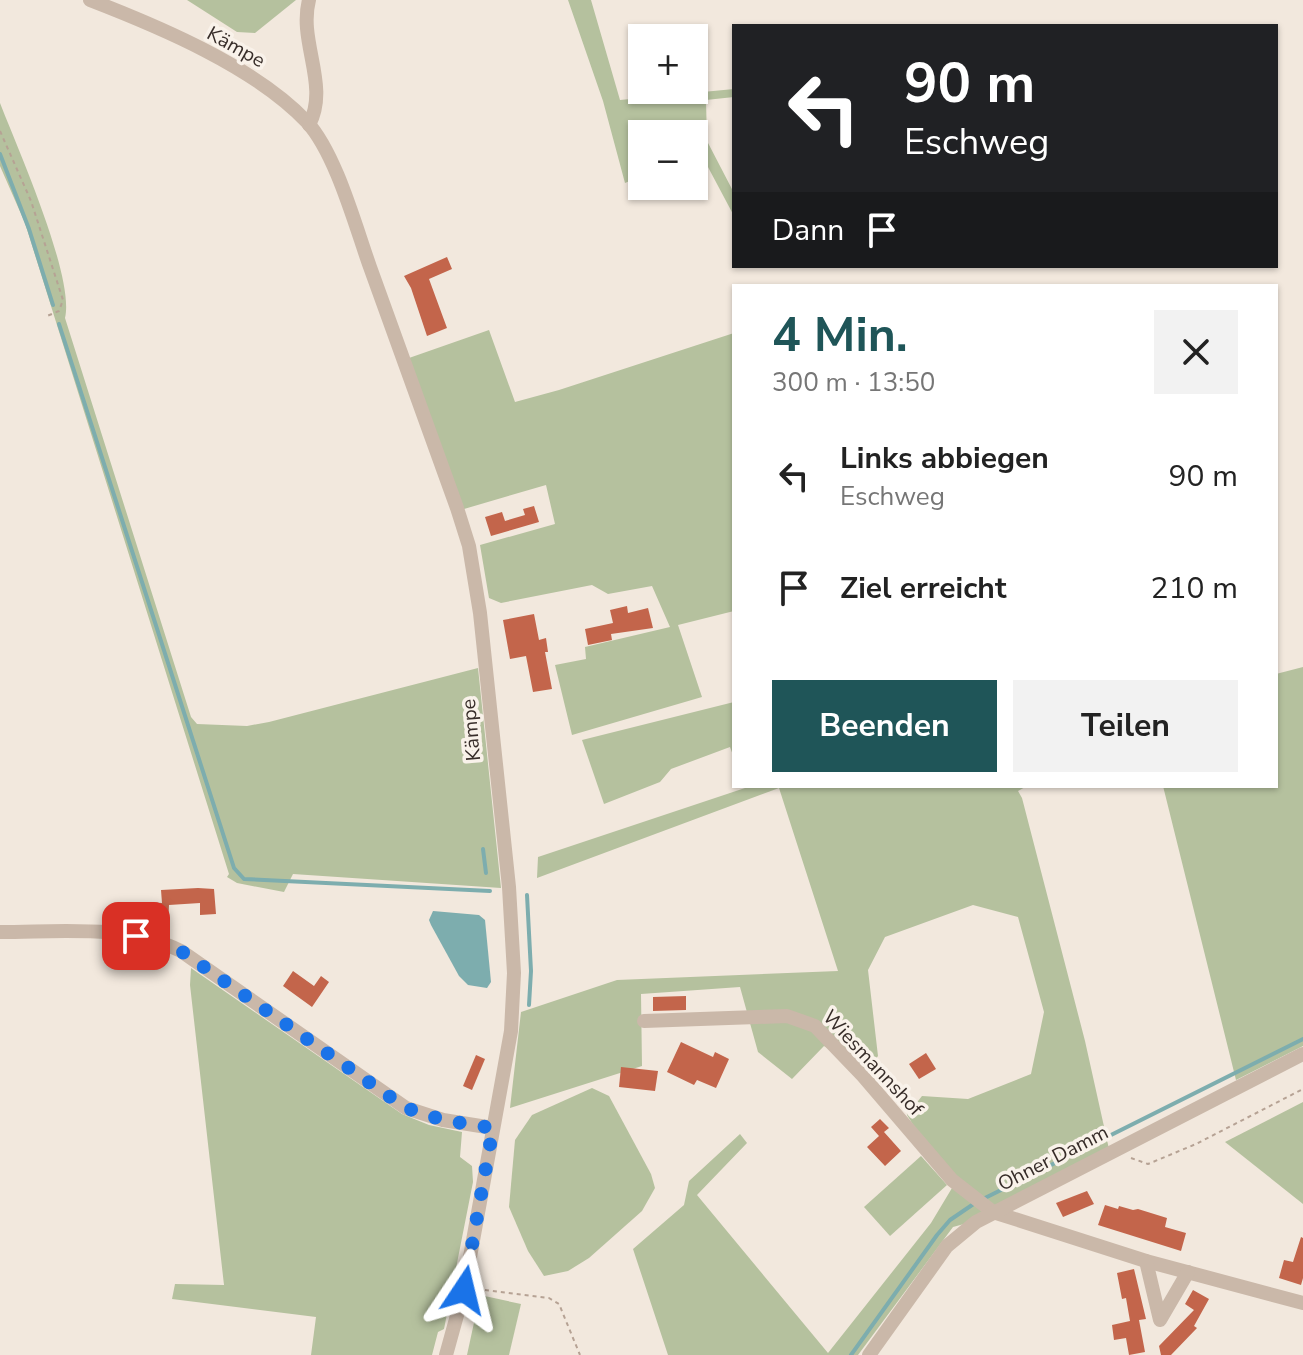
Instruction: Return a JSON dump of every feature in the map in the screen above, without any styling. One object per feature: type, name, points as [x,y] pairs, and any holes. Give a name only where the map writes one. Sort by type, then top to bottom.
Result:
[{"type":"street","name":"Kämpe","points":[[90,0],[131,15],[211,55],[265,86],[309,125],[327,154],[348,204],[469,546],[480,613],[509,887],[514,973],[511,1031],[464,1287],[446,1355]]},
{"type":"street","points":[[309,0],[308,30],[318,96],[316,112],[309,125]]},
{"type":"street","points":[[0,932],[114,932],[158,940],[181,951],[406,1108],[443,1120],[493,1128]]},
{"type":"street","name":"Wiesmannshof","points":[[644,1021],[787,1016],[815,1026],[863,1076],[952,1180],[993,1212]]},
{"type":"street","name":"Ohner Damm","points":[[869,1355],[947,1246],[993,1212],[1303,1054]]},
{"type":"street","points":[[993,1212],[1146,1261],[1303,1303]]},
{"type":"street","points":[[1146,1261],[1160,1320],[1188,1272]]},
{"type":"path","points":[[0,131],[31,201],[63,300],[59,311],[47,316]]},
{"type":"path","points":[[1129,1158],[1148,1164],[1196,1144],[1303,1089]]},
{"type":"path","points":[[464,1287],[549,1298],[559,1304],[580,1355]]},
{"type":"green space","points":[[187,0],[296,0],[255,33],[237,32]]},
{"type":"green space","points":[[568,0],[591,0],[620,100],[628,99],[628,104],[706,104],[706,120],[628,120],[628,182],[625,183],[603,101]]},
{"type":"green space","points":[[732,89],[732,97],[708,100],[708,92]]},
{"type":"green space","points":[[0,103],[53,244],[66,299],[65,318],[191,717],[197,724],[247,726],[478,668],[501,888],[293,874],[284,892],[237,883],[227,877],[229,874],[25,223],[0,166]]},
{"type":"green space","points":[[708,143],[732,189],[732,212],[708,167]]},
{"type":"green space","points":[[489,330],[515,402],[732,334],[732,612],[678,625],[702,697],[572,735],[555,665],[586,659],[585,647],[670,627],[652,586],[608,594],[592,585],[501,603],[489,598],[480,545],[555,524],[546,485],[464,509],[409,358]]},
{"type":"green space","points":[[1303,667],[1303,1046],[1236,1080],[1163,788],[1278,788],[1278,673]]},
{"type":"green space","points":[[732,702],[732,752],[730,747],[671,769],[660,782],[604,804],[582,740]]},
{"type":"green space","points":[[745,788],[779,788],[537,878],[538,857]]},
{"type":"green space","points":[[779,788],[1023,788],[1018,791],[1085,1041],[1109,1149],[975,1221],[953,1227],[858,1355],[668,1355],[633,1249],[684,1205],[689,1181],[740,1134],[747,1143],[697,1195],[828,1353],[931,1223],[952,1188],[907,1115],[922,1096],[968,1099],[1031,1074],[1044,1012],[1018,917],[973,905],[885,937],[868,970],[878,1056],[866,1071],[824,1046],[792,1079],[758,1052],[740,987],[641,994],[642,1066],[510,1108],[521,1012],[617,980],[838,971]]},
{"type":"green space","points":[[191,968],[402,1114],[429,1125],[462,1132],[460,1157],[472,1166],[473,1182],[444,1329],[438,1332],[432,1355],[311,1355],[316,1317],[172,1299],[175,1284],[224,1285],[190,985]]},
{"type":"green space","points":[[592,1088],[609,1096],[651,1174],[655,1188],[642,1211],[589,1258],[568,1271],[544,1276],[528,1251],[509,1207],[515,1140],[532,1115]]},
{"type":"green space","points":[[1303,1102],[1303,1204],[1225,1142]]},
{"type":"green space","points":[[921,1156],[947,1185],[890,1236],[864,1207]]},
{"type":"green space","points":[[480,1295],[521,1304],[509,1355],[467,1355]]},
{"type":"water","points":[[433,911],[479,915],[485,920],[491,982],[487,988],[468,985],[459,976],[429,920]]},
{"type":"building","points":[[447,257],[452,269],[429,279],[447,328],[427,336],[404,276]]},
{"type":"building","points":[[534,506],[539,522],[491,536],[485,517],[502,512],[505,521],[525,515],[523,509]]},
{"type":"building","points":[[627,606],[628,613],[648,608],[653,628],[611,634],[612,640],[588,645],[585,629],[613,623],[610,610]]},
{"type":"building","points":[[534,614],[539,640],[546,638],[548,652],[545,652],[552,689],[533,692],[526,656],[510,659],[503,620]]},
{"type":"building","points":[[214,889],[216,914],[200,915],[200,903],[169,905],[168,926],[147,925],[148,902],[162,903],[161,890]]},
{"type":"building","points":[[293,971],[314,986],[321,976],[329,982],[312,1007],[283,986]]},
{"type":"building","points":[[686,996],[686,1010],[653,1011],[653,997]]},
{"type":"building","points":[[681,1042],[713,1057],[715,1052],[729,1059],[716,1088],[697,1080],[694,1085],[667,1072]]},
{"type":"building","points":[[926,1053],[936,1069],[919,1079],[909,1064]]},
{"type":"building","points":[[476,1055],[485,1059],[472,1090],[463,1086]]},
{"type":"building","points":[[621,1067],[658,1071],[655,1091],[619,1087]]},
{"type":"building","points":[[880,1119],[889,1128],[884,1132],[901,1151],[885,1166],[867,1147],[879,1136],[871,1127]]},
{"type":"building","points":[[1087,1191],[1094,1204],[1063,1217],[1056,1203]]},
{"type":"building","points":[[1105,1205],[1118,1209],[1119,1206],[1138,1209],[1167,1218],[1165,1227],[1186,1233],[1181,1251],[1098,1225]]},
{"type":"building","points":[[1301,1237],[1301,1285],[1279,1278],[1284,1260],[1293,1262]]},
{"type":"building","points":[[1134,1269],[1146,1319],[1139,1320],[1145,1352],[1129,1355],[1126,1338],[1114,1340],[1112,1325],[1130,1321],[1117,1273]]},
{"type":"building","points":[[1193,1290],[1209,1299],[1194,1326],[1197,1328],[1171,1355],[1161,1355],[1159,1346],[1194,1310],[1185,1304]]},
{"type":"waterway","points":[[0,154],[29,229],[53,305]]},
{"type":"waterway","points":[[59,324],[234,868],[244,879],[490,891]]},
{"type":"waterway","points":[[483,849],[486,873]]},
{"type":"waterway","points":[[527,895],[531,971],[529,1005]]},
{"type":"waterway","points":[[983,1199],[1303,1039]]},
{"type":"waterway","points":[[851,1355],[937,1235],[950,1220],[975,1203]]},
{"type":"route","points":[[136,936],[158,940],[181,951],[406,1108],[443,1120],[493,1128],[464,1290]]}]
